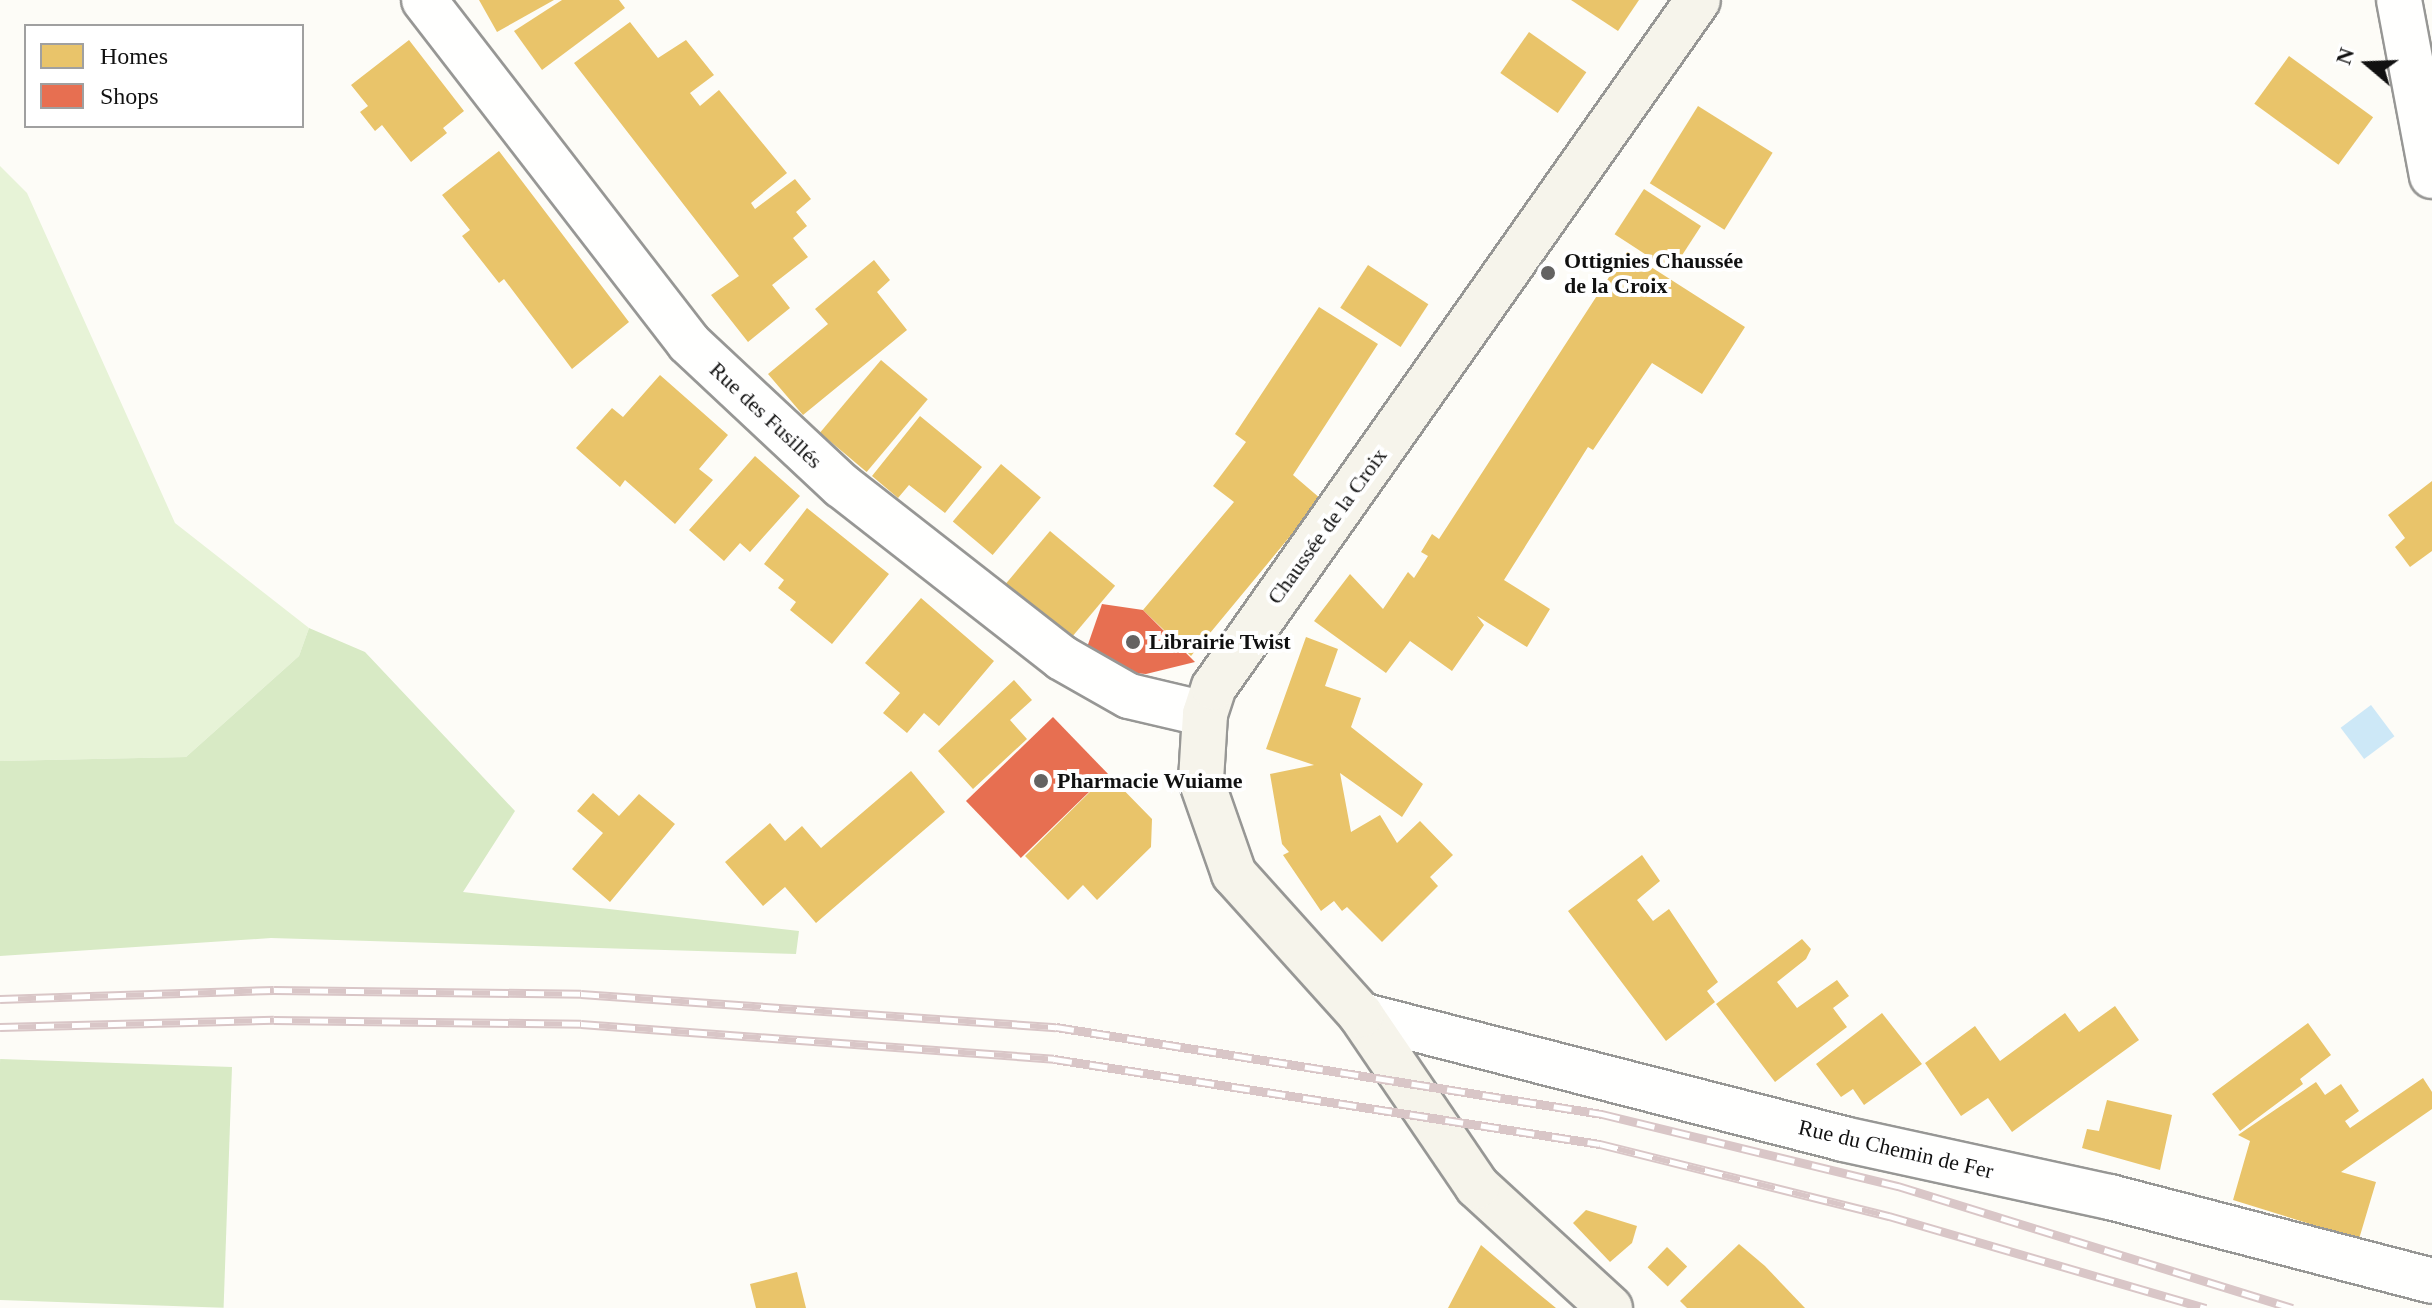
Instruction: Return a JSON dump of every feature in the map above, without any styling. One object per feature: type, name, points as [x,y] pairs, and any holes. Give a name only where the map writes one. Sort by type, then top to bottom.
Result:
[{"type":"main road","name":"Chaussée de la Croix","points":[[1610,1308],[1477,1186],[1361,1015],[1234,874],[1201,780],[1205,714],[1214,687],[1243,641],[1698,0]]},
{"type":"street","name":"Rue des Fusillés","points":[[424,0],[689,343],[842,486],[1062,658],[1129,696],[1205,714]]},
{"type":"street","points":[[2399,0],[2432,176]]},
{"type":"street","name":"Rue du Chemin de Fer","points":[[1361,1015],[1843,1139],[2110,1197],[2432,1281]]},
{"type":"green space","points":[[0,166],[27,193],[175,523],[309,628],[299,656],[186,757],[0,761]]},
{"type":"green space","points":[[309,628],[365,652],[515,811],[463,892],[799,931],[796,954],[271,938],[0,956],[0,761],[186,757],[299,656]]},
{"type":"green space","points":[[0,1059],[232,1067],[224,1308],[0,1300]]},
{"type":"water","points":[[2371,705],[2394,736],[2364,759],[2341,728]]},
{"type":"building: Homes","points":[[479,0],[554,0],[497,32]]},
{"type":"building: Homes","points":[[562,0],[619,0],[625,8],[542,70],[514,31]]},
{"type":"building: Homes","points":[[1571,0],[1639,0],[1618,31]]},
{"type":"building: Homes","points":[[630,22],[658,58],[686,40],[714,75],[690,93],[700,106],[719,90],[787,173],[751,203],[755,209],[795,179],[811,199],[796,212],[807,226],[793,238],[808,257],[772,285],[790,308],[748,342],[711,295],[739,276],[574,63]]},
{"type":"building: Homes","points":[[1529,32],[1586,72],[1558,113],[1500,73]]},
{"type":"building: Homes","points":[[409,40],[464,111],[443,128],[447,133],[411,162],[382,125],[375,131],[360,112],[368,106],[351,85]]},
{"type":"building: Homes","points":[[2289,56],[2373,117],[2338,165],[2254,104]]},
{"type":"building: Homes","points":[[1698,106],[1773,153],[1724,230],[1650,183]]},
{"type":"building: Homes","points":[[499,151],[629,322],[572,369],[504,279],[499,283],[462,236],[470,230],[442,195]]},
{"type":"building: Homes","points":[[1644,189],[1701,226],[1672,271],[1615,234]]},
{"type":"building: Homes","points":[[1626,251],[1745,327],[1702,394],[1652,363],[1593,450],[1588,447],[1504,580],[1550,609],[1527,647],[1477,616],[1484,625],[1452,671],[1410,641],[1386,673],[1314,621],[1350,574],[1383,609],[1408,572],[1414,578],[1428,556],[1421,552],[1432,534],[1439,539]]},
{"type":"building: Homes","points":[[874,260],[890,280],[877,292],[907,330],[803,415],[768,374],[828,324],[815,309]]},
{"type":"building: Homes","points":[[1368,265],[1428,304],[1401,347],[1340,308]]},
{"type":"building: Homes","points":[[1319,307],[1378,344],[1293,475],[1321,499],[1191,656],[1143,610],[1234,502],[1213,486],[1246,442],[1235,434]]},
{"type":"building: Homes","points":[[881,360],[928,399],[867,472],[820,433]]},
{"type":"building: Homes","points":[[660,375],[728,435],[699,469],[713,480],[675,524],[625,480],[620,487],[576,448],[612,408],[623,417]]},
{"type":"building: Homes","points":[[920,416],[982,467],[945,513],[909,485],[898,498],[872,476]]},
{"type":"building: Homes","points":[[755,456],[800,496],[750,552],[740,543],[724,561],[689,530]]},
{"type":"building: Homes","points":[[1001,464],[1041,497],[993,555],[953,521]]},
{"type":"building: Homes","points":[[2432,481],[2432,551],[2410,567],[2395,547],[2405,538],[2388,515]]},
{"type":"building: Homes","points":[[807,508],[889,574],[832,644],[790,610],[796,602],[778,588],[784,580],[764,564]]},
{"type":"building: Homes","points":[[1050,531],[1115,586],[1068,642],[1002,588]]},
{"type":"building: Homes","points":[[921,598],[994,661],[939,726],[924,713],[907,733],[883,713],[900,693],[865,663]]},
{"type":"building: Homes","points":[[1306,637],[1338,649],[1325,686],[1361,698],[1351,727],[1423,784],[1402,817],[1340,773],[1351,832],[1380,815],[1397,843],[1420,821],[1453,855],[1430,877],[1438,886],[1382,942],[1347,907],[1342,911],[1334,901],[1321,911],[1283,855],[1289,852],[1282,844],[1270,774],[1314,765],[1266,749]]},
{"type":"building: Homes","points":[[1014,680],[1032,700],[1010,720],[1027,739],[973,789],[938,751]]},
{"type":"building: Homes","points":[[911,771],[945,812],[816,923],[785,887],[763,906],[725,862],[770,823],[785,841],[802,826],[821,848]]},
{"type":"building: Homes","points":[[1108,774],[1152,819],[1151,847],[1097,900],[1083,885],[1068,900],[1025,856]]},
{"type":"building: Homes","points":[[593,793],[619,816],[639,794],[675,824],[610,902],[572,869],[603,833],[577,811]]},
{"type":"building: Homes","points":[[1642,855],[1660,881],[1637,900],[1653,921],[1669,909],[1718,982],[1707,991],[1715,1002],[1666,1041],[1568,911]]},
{"type":"building: Homes","points":[[1802,939],[1811,949],[1806,959],[1777,982],[1797,1008],[1837,980],[1849,996],[1833,1008],[1847,1027],[1775,1082],[1716,1004]]},
{"type":"building: Homes","points":[[2115,1006],[2139,1040],[2012,1132],[1988,1098],[1961,1116],[1925,1063],[1975,1026],[2000,1061],[2065,1013],[2079,1032]]},
{"type":"building: Homes","points":[[1882,1013],[1922,1064],[1864,1105],[1853,1089],[1841,1097],[1816,1064]]},
{"type":"building: Homes","points":[[2308,1023],[2331,1055],[2300,1079],[2303,1084],[2240,1131],[2212,1094]]},
{"type":"building: Homes","points":[[2423,1078],[2432,1092],[2432,1109],[2341,1172],[2376,1182],[2359,1239],[2233,1200],[2250,1141],[2238,1135],[2316,1082],[2325,1095],[2341,1084],[2359,1111],[2345,1121],[2350,1128]]},
{"type":"building: Homes","points":[[2107,1100],[2172,1115],[2160,1170],[2082,1148],[2087,1129],[2099,1131]]},
{"type":"building: Homes","points":[[1586,1210],[1637,1226],[1632,1243],[1610,1262],[1573,1223]]},
{"type":"building: Homes","points":[[1739,1244],[1805,1308],[1687,1308],[1680,1301]]},
{"type":"building: Homes","points":[[1481,1245],[1534,1290],[1556,1308],[1448,1308]]},
{"type":"building: Homes","points":[[1667,1247],[1687,1266],[1668,1287],[1648,1267]]},
{"type":"building: Homes","points":[[797,1272],[806,1308],[756,1308],[750,1284]]},
{"type":"building: Shops","points":[[1102,604],[1143,610],[1195,662],[1146,674],[1122,672],[1084,656]]},
{"type":"building: Shops","name":"Pharmacie Wuiame","points":[[1053,717],[1108,774],[1021,858],[966,801]]},
{"type":"railway","points":[[0,999],[274,990],[581,994],[1056,1027],[1602,1114],[1898,1186],[2293,1308]]},
{"type":"railway","points":[[0,1027],[274,1020],[581,1024],[1054,1059],[1600,1144],[1889,1216],[2206,1308]]},
{"type":"place","name":"Ottignies Chaussée de la Croix","points":[[1548,273]]},
{"type":"place","name":"Librairie Twist","points":[[1133,642]]},
{"type":"place","name":"Pharmacie Wuiame","points":[[1041,781]]}]
